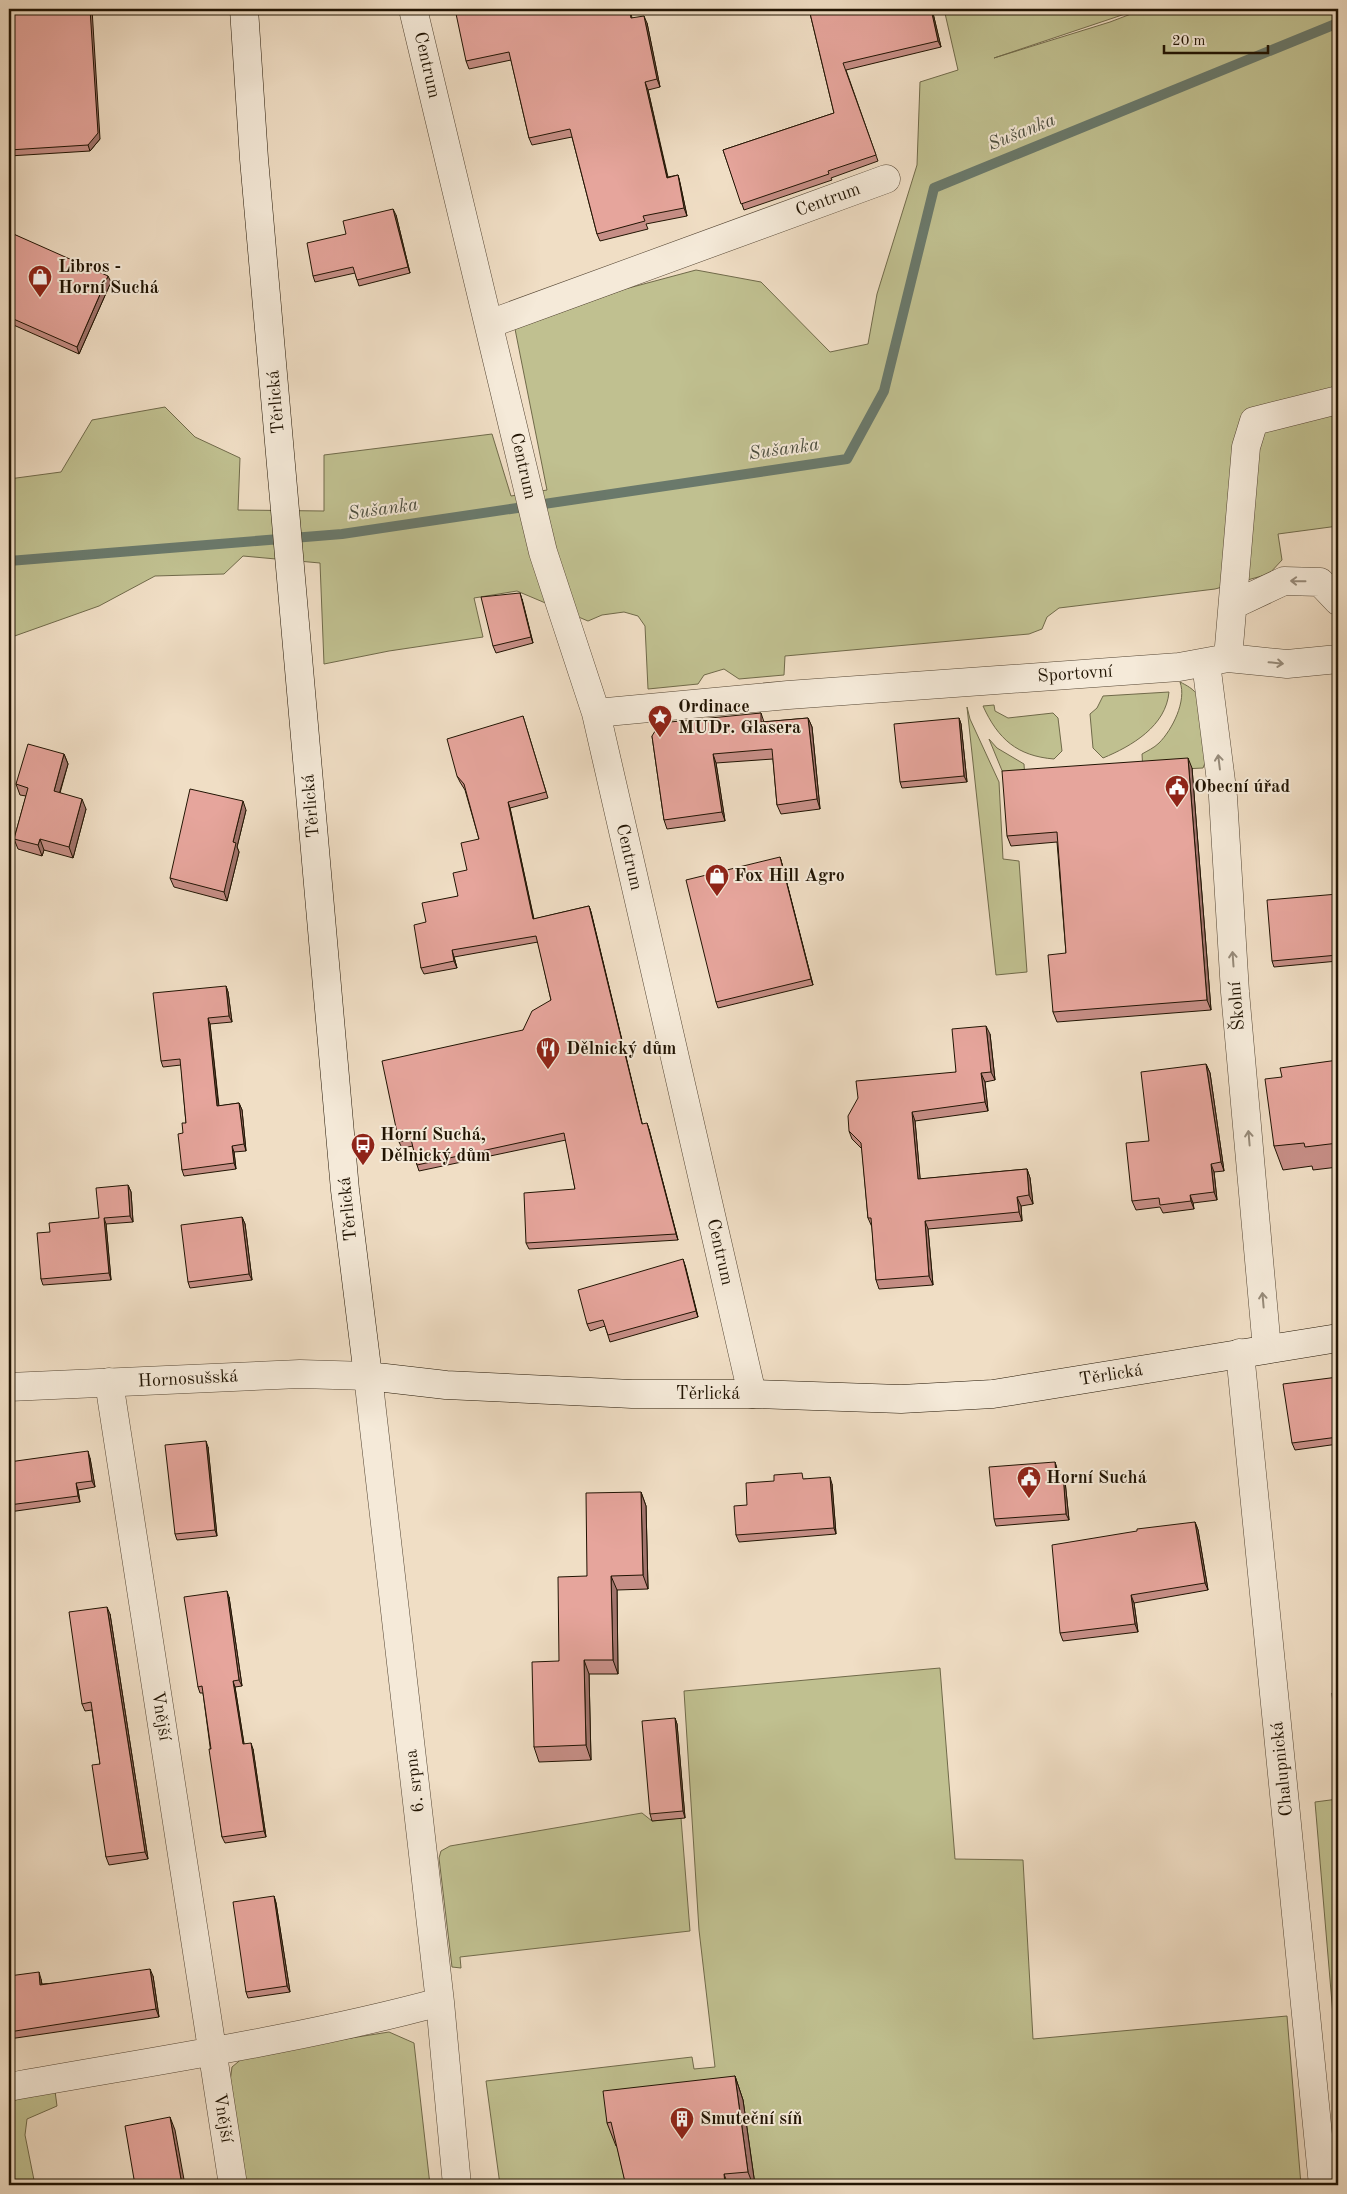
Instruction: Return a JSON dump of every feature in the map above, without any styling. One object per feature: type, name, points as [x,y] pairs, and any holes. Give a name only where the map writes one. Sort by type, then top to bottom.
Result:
[{"type":"street","name":"Těrlická","points":[[244,9],[250,112],[345,1190],[368,1376],[446,1385],[632,1394],[752,1394],[901,1400],[993,1394],[1338,1338]]},
{"type":"street","name":"Centrum","points":[[413,9],[543,552],[596,713],[752,1394]]},
{"type":"street","name":"Centrum","points":[[489,324],[886,179]]},
{"type":"street","points":[[1217,661],[1233,605],[1246,447],[1254,420],[1338,400]]},
{"type":"street","points":[[1233,605],[1284,581],[1320,582],[1338,601]]},
{"type":"street","name":"Sportovní","points":[[596,713],[912,686],[1179,667],[1217,661],[1287,664],[1338,660]]},
{"type":"street","name":"Školní","points":[[1217,661],[1235,992],[1267,1349]]},
{"type":"street","name":"Chalupnická","points":[[1240,1353],[1323,2185]]},
{"type":"street","name":"Hornosušská","points":[[9,1387],[300,1374],[368,1376]]},
{"type":"street","name":"6. srpna","points":[[368,1376],[440,2002],[457,2185]]},
{"type":"street","name":"Vnější","points":[[109,1382],[233,2185]]},
{"type":"street","points":[[9,2087],[213,2051],[388,2016],[440,2002]]},
{"type":"green space","points":[[944,9],[1140,9],[994,58],[1110,22],[1144,9],[1338,9],[1338,526],[1278,534],[1282,560],[1269,574],[1215,589],[1059,608],[1047,617],[1042,629],[1029,634],[785,656],[784,675],[739,679],[724,669],[704,675],[698,684],[648,689],[645,626],[638,616],[624,612],[602,615],[588,621],[517,591],[474,598],[483,637],[389,651],[324,664],[320,563],[243,556],[224,574],[155,576],[99,606],[9,638],[9,479],[61,472],[92,420],[165,407],[195,437],[240,458],[238,510],[324,511],[324,455],[492,434],[511,496],[547,490],[515,329],[625,289],[696,270],[761,282],[830,352],[868,344],[877,294],[917,165],[920,82],[958,70]]},
{"type":"green space","points":[[1180,682],[1194,691],[1201,702],[1204,729],[1205,763],[1203,768],[1143,771],[1142,754],[1159,743],[1169,731],[1177,715],[1182,698]]},
{"type":"green space","points":[[1169,692],[1162,715],[1136,741],[1103,758],[1093,748],[1090,714],[1097,708],[1103,696]]},
{"type":"green space","points":[[994,705],[995,711],[1008,718],[1053,713],[1058,718],[1062,751],[1054,759],[1029,754],[1010,744],[995,728],[983,706]]},
{"type":"green space","points":[[967,707],[970,719],[999,782],[1003,859],[1019,861],[1027,972],[996,975]]},
{"type":"green space","points":[[989,739],[997,748],[1024,764],[1025,780],[1003,773]]},
{"type":"green space","points":[[940,1668],[955,1859],[1023,1860],[1033,2039],[1287,2016],[1301,2185],[500,2185],[486,2081],[692,2057],[694,2069],[715,2067],[699,1930],[684,1691]]},
{"type":"green space","points":[[1338,1799],[1338,2074],[1315,1802]]},
{"type":"green space","points":[[642,1813],[652,1821],[681,1818],[690,1931],[460,1957],[461,1968],[452,1967],[439,1858],[441,1851],[450,1846]]},
{"type":"green space","points":[[389,2032],[414,2043],[430,2185],[246,2185],[230,2082],[232,2067],[244,2057],[263,2052]]},
{"type":"green space","points":[[55,2091],[57,2106],[27,2119],[25,2135],[35,2185],[9,2185],[9,2098]]},
{"type":"building","points":[[9,9],[90,9],[98,133],[88,145],[9,150]]},
{"type":"building","points":[[455,9],[629,9],[631,18],[644,16],[657,79],[645,82],[667,178],[678,175],[684,208],[643,216],[645,221],[597,234],[570,129],[529,138],[509,52],[466,61]]},
{"type":"building","points":[[809,9],[931,9],[938,41],[843,63],[876,155],[828,171],[829,174],[741,204],[723,150],[834,113]]},
{"type":"building","points":[[393,209],[408,267],[357,280],[353,267],[313,276],[307,243],[346,234],[343,221]]},
{"type":"building","points":[[9,232],[108,276],[77,347],[9,317]]},
{"type":"building","points":[[520,593],[531,637],[493,646],[481,597]]},
{"type":"building","points":[[761,713],[761,722],[808,718],[817,799],[777,805],[772,749],[713,754],[722,812],[664,820],[652,736],[660,723]]},
{"type":"building","points":[[523,716],[546,792],[508,802],[533,919],[589,906],[642,1124],[647,1123],[676,1234],[526,1243],[524,1193],[575,1189],[564,1133],[417,1165],[411,1139],[399,1142],[382,1061],[523,1030],[532,1011],[551,1000],[536,936],[452,950],[454,961],[421,968],[414,925],[426,922],[422,903],[458,896],[453,873],[467,870],[461,843],[479,839],[464,784],[457,776],[447,739]]},
{"type":"building","points":[[959,718],[964,776],[900,782],[894,724]]},
{"type":"building","points":[[28,744],[64,754],[54,791],[82,799],[69,847],[40,839],[38,845],[14,839],[28,788],[16,784]]},
{"type":"building","points":[[1188,758],[1207,1000],[1053,1012],[1048,955],[1066,953],[1057,832],[1007,836],[1002,771]]},
{"type":"building","points":[[190,789],[243,801],[233,842],[236,843],[224,892],[170,878]]},
{"type":"building","points":[[780,857],[811,979],[716,1002],[686,880]]},
{"type":"building","points":[[1338,894],[1338,955],[1272,961],[1267,900]]},
{"type":"building","points":[[226,986],[229,1016],[208,1018],[217,1106],[239,1103],[244,1144],[232,1146],[234,1163],[182,1170],[178,1134],[183,1133],[182,1123],[186,1123],[180,1059],[161,1061],[153,993]]},
{"type":"building","points":[[986,1026],[991,1072],[981,1073],[985,1102],[912,1112],[918,1179],[1027,1169],[1029,1195],[1017,1197],[1019,1212],[925,1221],[929,1276],[876,1280],[871,1218],[868,1218],[861,1143],[849,1131],[848,1116],[858,1098],[856,1081],[956,1072],[952,1029]]},
{"type":"building","points":[[1338,1060],[1338,1143],[1305,1147],[1304,1143],[1274,1146],[1265,1079],[1282,1077],[1280,1068]]},
{"type":"building","points":[[1206,1064],[1221,1162],[1211,1164],[1214,1192],[1190,1195],[1191,1201],[1160,1205],[1159,1198],[1132,1201],[1126,1143],[1149,1141],[1141,1072]]},
{"type":"building","points":[[128,1185],[130,1216],[104,1218],[109,1273],[41,1279],[37,1233],[50,1232],[49,1223],[99,1218],[96,1188]]},
{"type":"building","points":[[242,1217],[249,1274],[188,1282],[181,1225]]},
{"type":"building","points":[[683,1259],[696,1311],[608,1335],[603,1320],[587,1324],[578,1290]]},
{"type":"building","points":[[1338,1377],[1338,1437],[1292,1443],[1283,1384]]},
{"type":"building","points":[[206,1441],[215,1530],[175,1534],[165,1445]]},
{"type":"building","points":[[88,1451],[92,1481],[76,1483],[78,1496],[9,1505],[9,1462]]},
{"type":"building","points":[[1055,1462],[1056,1476],[1063,1474],[1066,1514],[994,1519],[989,1467]]},
{"type":"building","points":[[802,1473],[803,1479],[830,1477],[834,1528],[736,1535],[734,1506],[747,1505],[746,1483],[774,1481],[774,1475]]},
{"type":"building","points":[[641,1492],[643,1575],[611,1576],[613,1660],[584,1660],[586,1745],[534,1747],[532,1662],[559,1661],[558,1577],[587,1576],[586,1493]]},
{"type":"building","points":[[1195,1522],[1205,1583],[1131,1595],[1135,1624],[1060,1633],[1052,1545],[1137,1531],[1137,1529]]},
{"type":"building","points":[[227,1591],[239,1680],[233,1681],[243,1744],[251,1743],[264,1831],[222,1837],[202,1686],[198,1687],[184,1597]]},
{"type":"building","points":[[107,1607],[145,1852],[106,1857],[92,1765],[100,1764],[91,1702],[82,1704],[69,1612]]},
{"type":"building","points":[[1332,1693],[1338,1693],[1338,1740],[1336,1740]]},
{"type":"building","points":[[675,1718],[683,1811],[650,1814],[642,1721]]},
{"type":"building","points":[[274,1896],[287,1986],[246,1992],[233,1902]]},
{"type":"building","points":[[150,1969],[156,2009],[9,2032],[9,1976],[39,1972],[40,1985]]},
{"type":"building","name":"Smuteční síň","points":[[735,2076],[748,2172],[724,2174],[725,2184],[632,2185],[633,2182],[625,2182],[611,2122],[607,2123],[603,2091]]},
{"type":"building","points":[[170,2117],[182,2185],[135,2185],[125,2126]]},
{"type":"waterway","name":"Sušanka","points":[[9,561],[342,534],[847,459],[884,391],[934,188],[1338,23]]},
{"type":"place","name":"Libros - Horní Suchá","points":[[40,298]]},
{"type":"place","name":"Ordinace MUDr. Glasera","points":[[660,738]]},
{"type":"place","name":"Obecní úřad","points":[[1177,808]]},
{"type":"place","name":"Fox Hill Agro","points":[[717,897]]},
{"type":"place","name":"Dělnický dům","points":[[548,1070]]},
{"type":"place","name":"Horní Suchá, Dělnický dům","points":[[363,1166]]},
{"type":"place","name":"Horní Suchá","points":[[1029,1499]]},
{"type":"place","name":"Smuteční síň","points":[[682,2140]]}]
